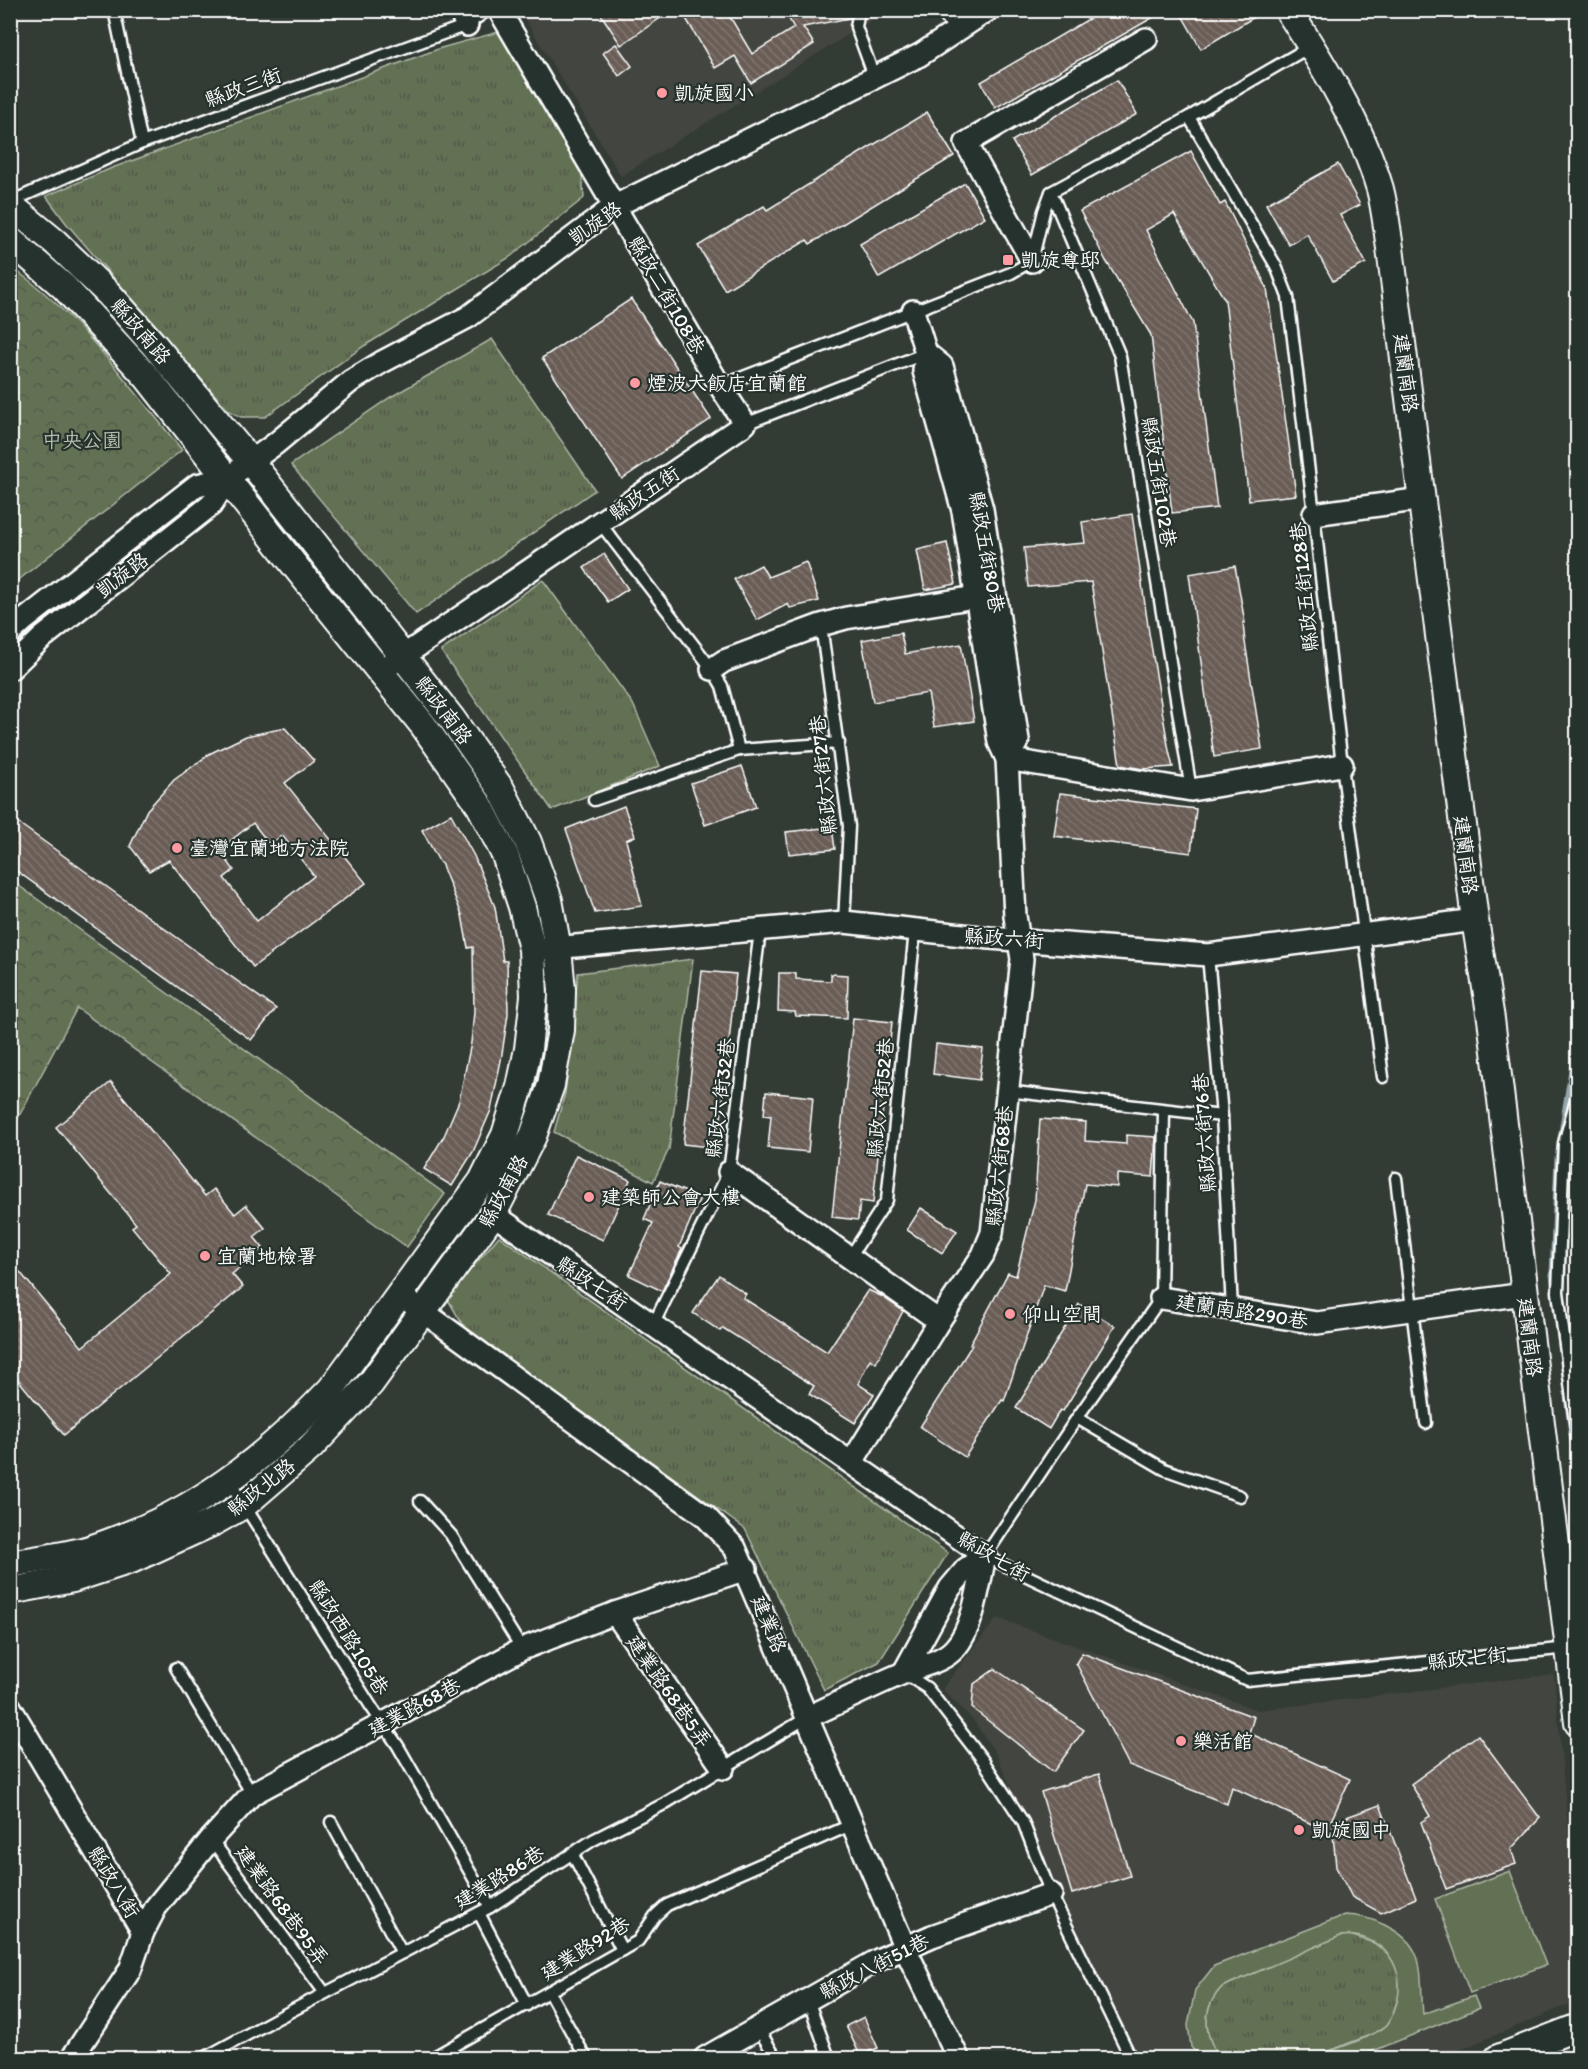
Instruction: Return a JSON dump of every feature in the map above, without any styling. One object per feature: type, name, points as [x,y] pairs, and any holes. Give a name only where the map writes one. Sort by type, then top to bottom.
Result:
[{"type":"street","name":"縣政二街108巷","points":[[499,10],[720,386],[745,424]]},
{"type":"street","name":"凱旋路","points":[[10,669],[48,633],[211,505],[228,478],[275,444],[351,381],[468,317],[615,206],[875,79],[920,55],[988,10]]},
{"type":"street","name":"建蘭南路","points":[[1288,10],[1342,101],[1360,138],[1380,191],[1390,248],[1475,920],[1491,1019],[1578,1722]]},
{"type":"street","points":[[1032,261],[966,143],[1146,39]]},
{"type":"street","name":"縣政南路","points":[[10,203],[109,294],[250,461],[452,719],[501,789],[528,842],[549,900],[558,949],[562,990],[561,1030],[551,1085],[533,1136],[493,1214],[423,1312]]},
{"type":"street","name":"縣政南路","points":[[10,240],[64,287],[147,377],[423,725],[480,806],[505,855],[522,907],[532,949],[534,996],[528,1049],[520,1088],[505,1135],[482,1181],[399,1294]]},
{"type":"street","name":"縣政五街80巷","points":[[913,311],[926,353],[942,366],[982,509],[986,596],[999,742],[1007,759],[1014,905],[1018,939]]},
{"type":"street","name":"縣政五街","points":[[381,671],[745,424]]},
{"type":"street","name":"凱旋路","points":[[10,633],[197,485],[228,478]]},
{"type":"street","points":[[1314,514],[1422,499]]},
{"type":"street","points":[[712,669],[724,661],[846,618],[986,596]]},
{"type":"street","points":[[1007,759],[1191,790],[1342,765]]},
{"type":"street","name":"縣政六街","points":[[532,949],[558,949],[844,922],[915,931],[1208,955],[1475,920]]},
{"type":"street","name":"縣政六街68巷","points":[[852,1462],[939,1320],[983,1255],[992,1233],[1022,959],[1018,939]]},
{"type":"street","points":[[729,1172],[939,1320]]},
{"type":"street","name":"縣政七街","points":[[493,1214],[986,1556]]},
{"type":"street","name":"建業路","points":[[399,1294],[705,1516],[735,1548],[746,1569],[905,1948],[958,2058]]},
{"type":"street","name":"縣政北路","points":[[10,1564],[79,1552],[111,1541],[159,1523],[209,1495],[247,1468],[302,1420],[331,1389],[399,1294]]},
{"type":"street","name":"建蘭南路290巷","points":[[1161,1298],[1317,1323],[1524,1294]]},
{"type":"street","name":"縣政北路","points":[[10,1591],[73,1579],[131,1560],[214,1522],[244,1505],[310,1448],[371,1383],[423,1312]]},
{"type":"street","points":[[904,1672],[950,1588],[966,1569],[986,1556]]},
{"type":"street","points":[[808,1717],[904,1672],[926,1666],[955,1648],[967,1626],[975,1603],[986,1556]]},
{"type":"street","name":"建業路68巷","points":[[143,1932],[156,1907],[211,1839],[252,1794],[522,1649],[615,1613],[746,1569]]},
{"type":"street","name":"建業路68巷5弄","points":[[615,1613],[723,1768]]},
{"type":"street","name":"縣政八街","points":[[11,1708],[143,1932],[130,1970],[72,2058]]},
{"type":"street","name":"縣政八街51巷","points":[[705,2058],[878,1960],[932,1936],[1051,1894]]},
{"type":"street","points":[[1498,2058],[1578,2027]]},
{"type":"lane","points":[[114,10],[142,143]]},
{"type":"lane","name":"縣政三街","points":[[10,203],[142,143],[488,10]]},
{"type":"lane","points":[[859,10],[855,27],[875,79]]},
{"type":"lane","points":[[940,10],[956,32]]},
{"type":"lane","points":[[720,386],[1011,273],[1032,261],[1051,192],[1189,117],[1311,46]]},
{"type":"lane","name":"縣政五街128巷","points":[[1189,117],[1284,282],[1288,297],[1342,765],[1383,1077]]},
{"type":"lane","name":"縣政五街102巷","points":[[1051,192],[1120,356],[1191,790]]},
{"type":"lane","name":"縣政五街","points":[[745,424],[926,353]]},
{"type":"lane","points":[[600,523],[712,669],[722,686],[739,750]]},
{"type":"lane","name":"縣政六街27巷","points":[[821,625],[849,826],[844,922]]},
{"type":"lane","points":[[594,800],[739,750],[839,743]]},
{"type":"lane","name":"縣政六街32巷","points":[[653,1324],[729,1172],[760,931]]},
{"type":"lane","name":"縣政六街52巷","points":[[850,1257],[887,1200],[915,931]]},
{"type":"lane","name":"縣政六街76巷","points":[[1208,955],[1222,1116],[1232,1309]]},
{"type":"lane","points":[[1007,1091],[1222,1116]]},
{"type":"lane","points":[[1578,1093],[1564,1143],[1558,1292],[1578,1444]]},
{"type":"lane","points":[[1161,1298],[1164,1110]]},
{"type":"lane","points":[[1396,1178],[1426,1423]]},
{"type":"lane","name":"建蘭南路290巷","points":[[986,1556],[1077,1418],[1161,1298]]},
{"type":"lane","points":[[1077,1418],[1164,1469],[1240,1496]]},
{"type":"lane","name":"縣政西路105巷","points":[[229,1481],[398,1746],[490,1907]]},
{"type":"lane","points":[[420,1501],[451,1535],[522,1649]]},
{"type":"lane","name":"縣政七街","points":[[986,1556],[1247,1680],[1570,1648]]},
{"type":"lane","points":[[176,1668],[252,1794]]},
{"type":"lane","points":[[904,1672],[927,1688],[982,1759],[1023,1822],[1051,1894],[1131,2058]]},
{"type":"lane","name":"建業路86巷","points":[[204,2058],[490,1907],[572,1853],[664,1804],[808,1717]]},
{"type":"lane","points":[[331,1822],[402,1953]]},
{"type":"lane","name":"建業路92巷","points":[[432,2058],[638,1941],[655,1916],[667,1905],[853,1824]]},
{"type":"lane","name":"建業路68巷95弄","points":[[211,1839],[325,1993]]},
{"type":"lane","points":[[572,1853],[622,1950]]},
{"type":"lane","points":[[478,1913],[527,2005]]},
{"type":"lane","points":[[549,1992],[586,2058]]},
{"type":"lane","points":[[808,2000],[829,2058]]},
{"type":"lane","points":[[758,2028],[776,2058]]},
{"type":"shaded area","name":"凱旋國小","points":[[520,11],[886,11],[621,176]]},
{"type":"shaded area","name":"凱旋國中","points":[[997,1618],[1258,1710],[1554,1674],[1577,1925],[1577,2001],[1441,2058],[1139,2058],[1064,1906],[996,1754],[974,1721],[942,1689]]},
{"type":"green space","points":[[498,32],[581,163],[584,198],[510,257],[364,346],[265,417],[241,417],[229,411],[66,223],[46,196],[112,168],[441,48]]},
{"type":"green space","name":"中央公園","points":[[11,267],[35,285],[80,328],[182,450],[11,586]]},
{"type":"green space","points":[[492,339],[595,490],[416,614],[291,465],[389,398]]},
{"type":"green space","points":[[543,580],[633,704],[660,766],[552,810],[441,651]]},
{"type":"green space","points":[[11,880],[445,1194],[407,1247],[77,1008],[11,1131]]},
{"type":"green space","points":[[693,959],[669,1149],[653,1182],[554,1132],[565,1093],[578,973]]},
{"type":"green space","points":[[499,1236],[948,1553],[879,1662],[824,1690],[745,1529],[464,1327],[447,1298]]},
{"type":"green space","points":[[1510,1871],[1546,1965],[1470,1993],[1435,1899]]},
{"type":"green space","points":[[1345,1915],[1365,1918],[1386,1926],[1411,1945],[1420,1967],[1423,2014],[1474,1996],[1479,2008],[1356,2058],[1311,2058],[1381,2030],[1391,2019],[1399,1994],[1399,1980],[1395,1967],[1380,1946],[1355,1936],[1340,1936],[1222,1987],[1211,2004],[1207,2022],[1210,2040],[1219,2058],[1200,2058],[1191,2047],[1188,2025],[1195,1990],[1214,1966]]},
{"type":"green space","points":[[1350,1935],[1374,1943],[1395,1963],[1400,1993],[1387,2025],[1375,2033],[1311,2058],[1219,2058],[1210,2040],[1207,2022],[1211,2004],[1222,1987],[1340,1936]]},
{"type":"building","points":[[598,10],[672,10],[621,45]]},
{"type":"building","points":[[681,10],[726,10],[752,54],[794,28],[784,10],[849,10],[850,18],[803,27],[814,44],[751,83],[735,56],[715,68]]},
{"type":"building","points":[[1104,10],[1166,10],[995,108],[981,82]]},
{"type":"building","points":[[1179,10],[1266,10],[1201,49]]},
{"type":"building","points":[[616,44],[632,66],[619,76],[603,53]]},
{"type":"building","points":[[1117,80],[1137,114],[1032,175],[1012,141]]},
{"type":"building","points":[[927,112],[954,156],[810,244],[807,240],[725,290],[698,246],[764,206],[767,210]]},
{"type":"building","points":[[1191,151],[1220,205],[1225,202],[1267,288],[1296,495],[1249,500],[1225,300],[1174,214],[1146,230],[1193,323],[1217,508],[1172,513],[1151,335],[1106,261],[1080,211]]},
{"type":"building","points":[[1338,164],[1360,205],[1340,215],[1366,263],[1333,281],[1307,234],[1289,245],[1266,204]]},
{"type":"building","points":[[965,183],[985,217],[879,278],[860,244]]},
{"type":"building","points":[[631,299],[711,419],[622,479],[542,358]]},
{"type":"building","points":[[1132,514],[1149,633],[1173,767],[1143,769],[1120,765],[1091,582],[1028,587],[1024,548],[1085,543],[1082,522]]},
{"type":"building","points":[[947,543],[956,584],[925,590],[917,550]]},
{"type":"building","points":[[604,554],[628,589],[608,602],[584,568]]},
{"type":"building","points":[[806,562],[819,601],[790,608],[788,604],[757,620],[734,579],[761,565],[768,577]]},
{"type":"building","points":[[1235,566],[1262,749],[1214,757],[1189,574]]},
{"type":"building","points":[[901,633],[905,654],[961,644],[974,721],[934,727],[928,693],[873,702],[862,640]]},
{"type":"building","name":"臺灣宜蘭地方法院","points":[[285,728],[314,761],[285,783],[366,883],[253,967],[169,860],[149,871],[130,846],[147,810],[174,780],[211,753],[246,736]],"holes":[[[253,823],[270,845],[282,835],[314,876],[257,921],[224,878],[234,870],[219,850]]]},
{"type":"building","points":[[742,766],[756,807],[705,825],[691,783]]},
{"type":"building","points":[[1060,793],[1196,809],[1191,853],[1054,836]]},
{"type":"building","points":[[624,806],[635,836],[626,840],[642,906],[595,913],[566,829]]},
{"type":"building","points":[[451,814],[474,856],[495,907],[503,961],[507,961],[508,1014],[491,1110],[473,1152],[452,1186],[424,1169],[444,1136],[459,1101],[471,1043],[474,1012],[473,947],[468,948],[462,915],[441,863],[422,830]]},
{"type":"building","points":[[10,817],[276,1009],[251,1040],[10,866]]},
{"type":"building","points":[[832,827],[835,849],[789,854],[786,832]]},
{"type":"building","points":[[702,971],[736,974],[718,1148],[683,1144]]},
{"type":"building","points":[[779,973],[796,973],[796,979],[831,981],[831,974],[848,975],[847,1018],[796,1016],[795,1012],[778,1011]]},
{"type":"building","points":[[853,1018],[892,1022],[873,1203],[860,1201],[858,1220],[832,1217]]},
{"type":"building","points":[[936,1044],[983,1049],[979,1080],[933,1074]]},
{"type":"building","name":"宜蘭地檢署","points":[[111,1082],[205,1196],[214,1189],[235,1214],[246,1205],[265,1228],[254,1237],[263,1248],[232,1274],[243,1287],[64,1435],[10,1370],[10,1260],[82,1347],[171,1274],[132,1227],[136,1224],[56,1127]]},
{"type":"building","points":[[766,1092],[813,1097],[808,1152],[768,1148],[771,1116],[764,1115]]},
{"type":"building","points":[[1040,1119],[1086,1122],[1085,1141],[1126,1144],[1126,1135],[1156,1137],[1153,1177],[1117,1174],[1117,1187],[1085,1184],[1065,1291],[1044,1285],[1004,1401],[1002,1400],[965,1457],[920,1427],[972,1345],[970,1344],[1008,1273],[1016,1276],[1035,1200]]},
{"type":"building","name":"建築師公會大樓","points":[[576,1155],[630,1180],[603,1240],[548,1215]]},
{"type":"building","points":[[660,1181],[700,1198],[679,1247],[682,1249],[662,1291],[629,1275],[653,1223],[644,1219]]},
{"type":"building","points":[[921,1208],[957,1231],[942,1253],[907,1230]]},
{"type":"building","points":[[719,1275],[746,1294],[743,1298],[827,1352],[868,1290],[903,1311],[876,1363],[870,1359],[858,1384],[874,1394],[855,1423],[809,1394],[814,1386],[723,1328],[720,1331],[693,1313]]},
{"type":"building","points":[[1079,1304],[1115,1326],[1063,1411],[1060,1410],[1049,1429],[1016,1408]]},
{"type":"building","points":[[1082,1653],[1254,1717],[1249,1733],[1350,1779],[1330,1823],[1380,1805],[1416,1898],[1381,1913],[1352,1897],[1336,1867],[1333,1834],[1232,1787],[1227,1804],[1129,1765],[1076,1663]]},
{"type":"building","points":[[995,1669],[1084,1730],[1053,1772],[972,1708],[974,1684]]},
{"type":"building","points":[[1478,1735],[1540,1818],[1511,1849],[1516,1864],[1446,1889],[1421,1822],[1430,1816],[1411,1784]]},
{"type":"building","points":[[1099,1774],[1130,1876],[1072,1894],[1041,1792]]},
{"type":"building","points":[[864,2017],[878,2048],[860,2055],[846,2026]]},
{"type":"waterway","points":[[1554,1291],[1552,1275],[1557,1158],[1578,1038]]},
{"type":"waterway","points":[[1566,1396],[1578,1486]]},
{"type":"place","name":"凱旋國小","points":[[662,93]]},
{"type":"place","name":"凱旋尊邸","points":[[1008,260]]},
{"type":"place","name":"煙波大飯店宜蘭館","points":[[635,383]]},
{"type":"place","name":"臺灣宜蘭地方法院","points":[[177,848]]},
{"type":"place","name":"建築師公會大樓","points":[[589,1197]]},
{"type":"place","name":"宜蘭地檢署","points":[[205,1256]]},
{"type":"place","name":"仰山空間","points":[[1010,1314]]},
{"type":"place","name":"樂活館","points":[[1181,1741]]},
{"type":"place","name":"凱旋國中","points":[[1299,1830]]}]
